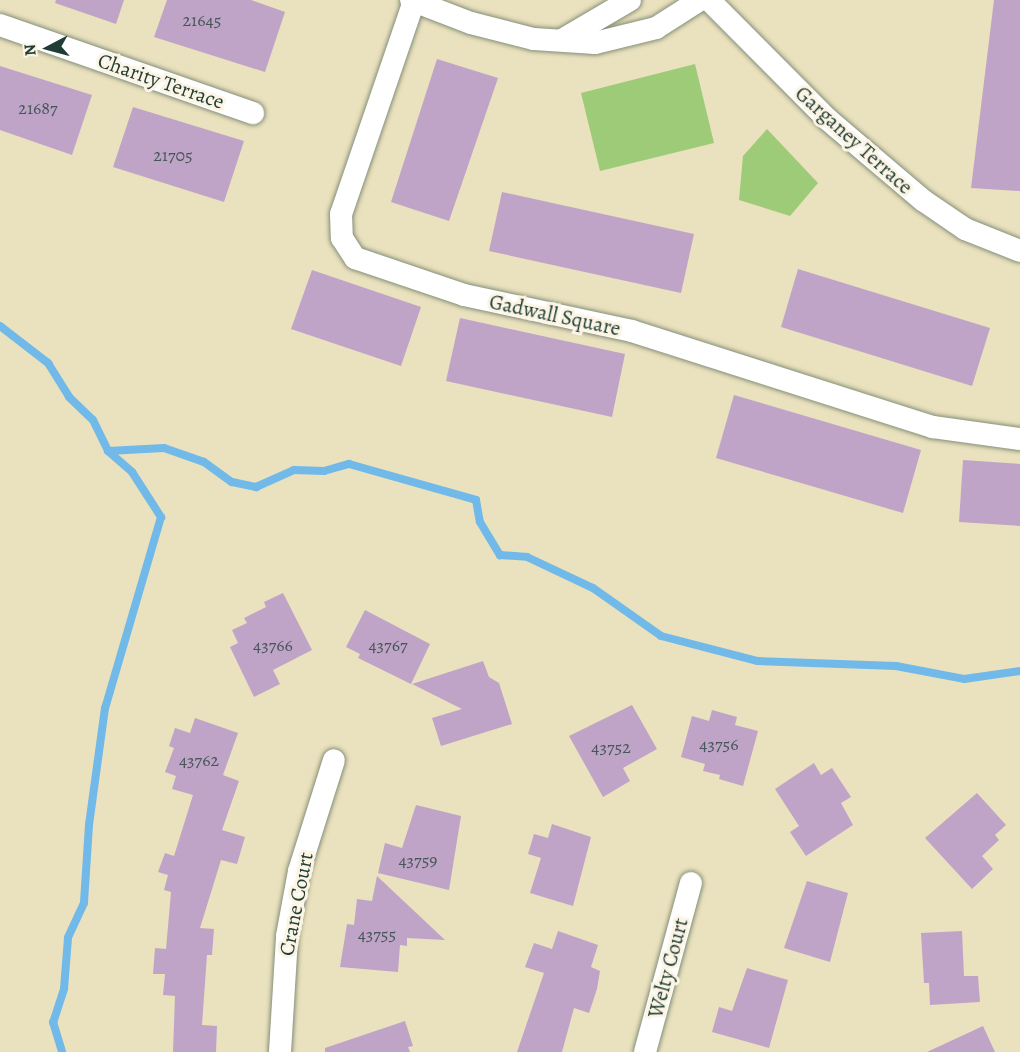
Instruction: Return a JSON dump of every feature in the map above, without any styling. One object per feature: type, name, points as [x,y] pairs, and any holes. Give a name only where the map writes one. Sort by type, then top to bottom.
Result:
[{"type":"street","points":[[562,40],[630,0]]},
{"type":"street","points":[[412,1],[471,23],[534,39],[595,43],[656,28],[700,0]]},
{"type":"street","name":"Garganey Terrace","points":[[709,0],[826,118],[924,201],[965,229],[1020,251]]},
{"type":"street","name":"Gadwall Square","points":[[412,1],[341,214],[342,238],[355,258],[464,295],[632,331],[933,427],[1020,439]]},
{"type":"street","name":"Charity Terrace","points":[[0,25],[253,113]]},
{"type":"street","name":"Crane Court","points":[[279,1052],[280,1014],[291,914],[299,871],[334,760]]},
{"type":"street","name":"Welty Court","points":[[645,1052],[691,883]]},
{"type":"green space","points":[[695,64],[714,143],[600,171],[581,93]]},
{"type":"green space","points":[[767,129],[818,183],[790,216],[739,200],[743,156]]},
{"type":"building","points":[[56,0],[124,0],[116,24],[55,3]]},
{"type":"building","points":[[167,0],[251,0],[285,12],[265,72],[154,37]]},
{"type":"building","points":[[994,0],[1020,0],[1020,191],[971,188]]},
{"type":"building","points":[[437,59],[498,78],[449,221],[391,202]]},
{"type":"building","points":[[0,66],[92,95],[72,155],[0,130]]},
{"type":"building","points":[[133,107],[244,141],[224,202],[113,167]]},
{"type":"building","points":[[502,192],[694,234],[681,293],[489,251]]},
{"type":"building","points":[[798,269],[990,328],[972,386],[781,327]]},
{"type":"building","points":[[312,270],[421,307],[401,366],[291,329]]},
{"type":"building","points":[[460,318],[625,354],[612,417],[446,381]]},
{"type":"building","points":[[734,395],[921,450],[903,513],[716,458]]},
{"type":"building","points":[[963,460],[1020,464],[1020,526],[959,522]]},
{"type":"building","points":[[283,593],[312,650],[273,670],[280,684],[254,697],[230,647],[238,643],[232,630],[247,623],[244,618],[266,607],[264,602]]},
{"type":"building","points":[[365,610],[430,644],[411,684],[358,658],[360,654],[346,647]]},
{"type":"building","points":[[483,661],[489,677],[499,683],[512,724],[441,746],[432,718],[462,709],[412,684]]},
{"type":"building","points":[[632,705],[657,749],[623,768],[630,781],[603,797],[569,736]]},
{"type":"building","points":[[712,710],[737,717],[735,725],[758,731],[743,786],[719,779],[720,775],[703,771],[705,764],[681,757],[692,716],[709,721]]},
{"type":"building","points":[[195,718],[238,733],[223,775],[239,781],[222,830],[245,837],[237,864],[221,860],[200,928],[214,929],[212,955],[207,955],[202,1025],[217,1026],[216,1052],[173,1052],[175,996],[163,995],[165,974],[153,974],[155,948],[166,949],[171,892],[164,890],[168,875],[158,872],[165,853],[174,856],[193,795],[172,789],[176,776],[165,772],[174,748],[169,746],[175,728],[190,733]]},
{"type":"building","points":[[814,763],[821,775],[832,768],[851,797],[841,803],[853,825],[806,856],[790,832],[799,826],[775,789]]},
{"type":"building","points":[[977,793],[1006,825],[995,835],[999,840],[982,856],[993,869],[972,889],[925,838]]},
{"type":"building","points":[[416,805],[461,816],[449,890],[378,873],[385,843],[402,848]]},
{"type":"building","points":[[552,824],[591,837],[573,906],[530,893],[541,858],[528,854],[534,834],[548,838]]},
{"type":"building","points":[[377,876],[445,940],[407,938],[407,946],[400,945],[398,972],[340,967],[347,924],[354,925],[357,899],[372,901]]},
{"type":"building","points":[[807,881],[848,893],[830,962],[784,948]]},
{"type":"building","points":[[558,931],[598,945],[591,967],[600,971],[589,1013],[574,1008],[562,1052],[517,1052],[544,973],[525,967],[534,943],[552,949]]},
{"type":"building","points":[[962,931],[964,976],[978,976],[980,1002],[930,1005],[929,983],[924,983],[921,933]]},
{"type":"building","points":[[747,968],[788,980],[769,1048],[712,1032],[719,1007],[732,1011]]},
{"type":"building","points":[[405,1021],[413,1046],[408,1047],[410,1052],[325,1052],[325,1048]]},
{"type":"building","points":[[983,1026],[995,1052],[927,1052]]},
{"type":"waterway","points":[[0,326],[48,363],[69,397],[93,420],[108,451],[132,472],[161,517],[105,708],[89,825],[84,903],[68,938],[64,989],[53,1022],[62,1052]]},
{"type":"waterway","points":[[108,451],[164,448],[204,462],[232,482],[256,487],[294,470],[324,471],[349,464],[476,500],[480,522],[500,555],[527,557],[593,588],[661,636],[758,661],[896,666],[964,679],[1020,671]]}]
